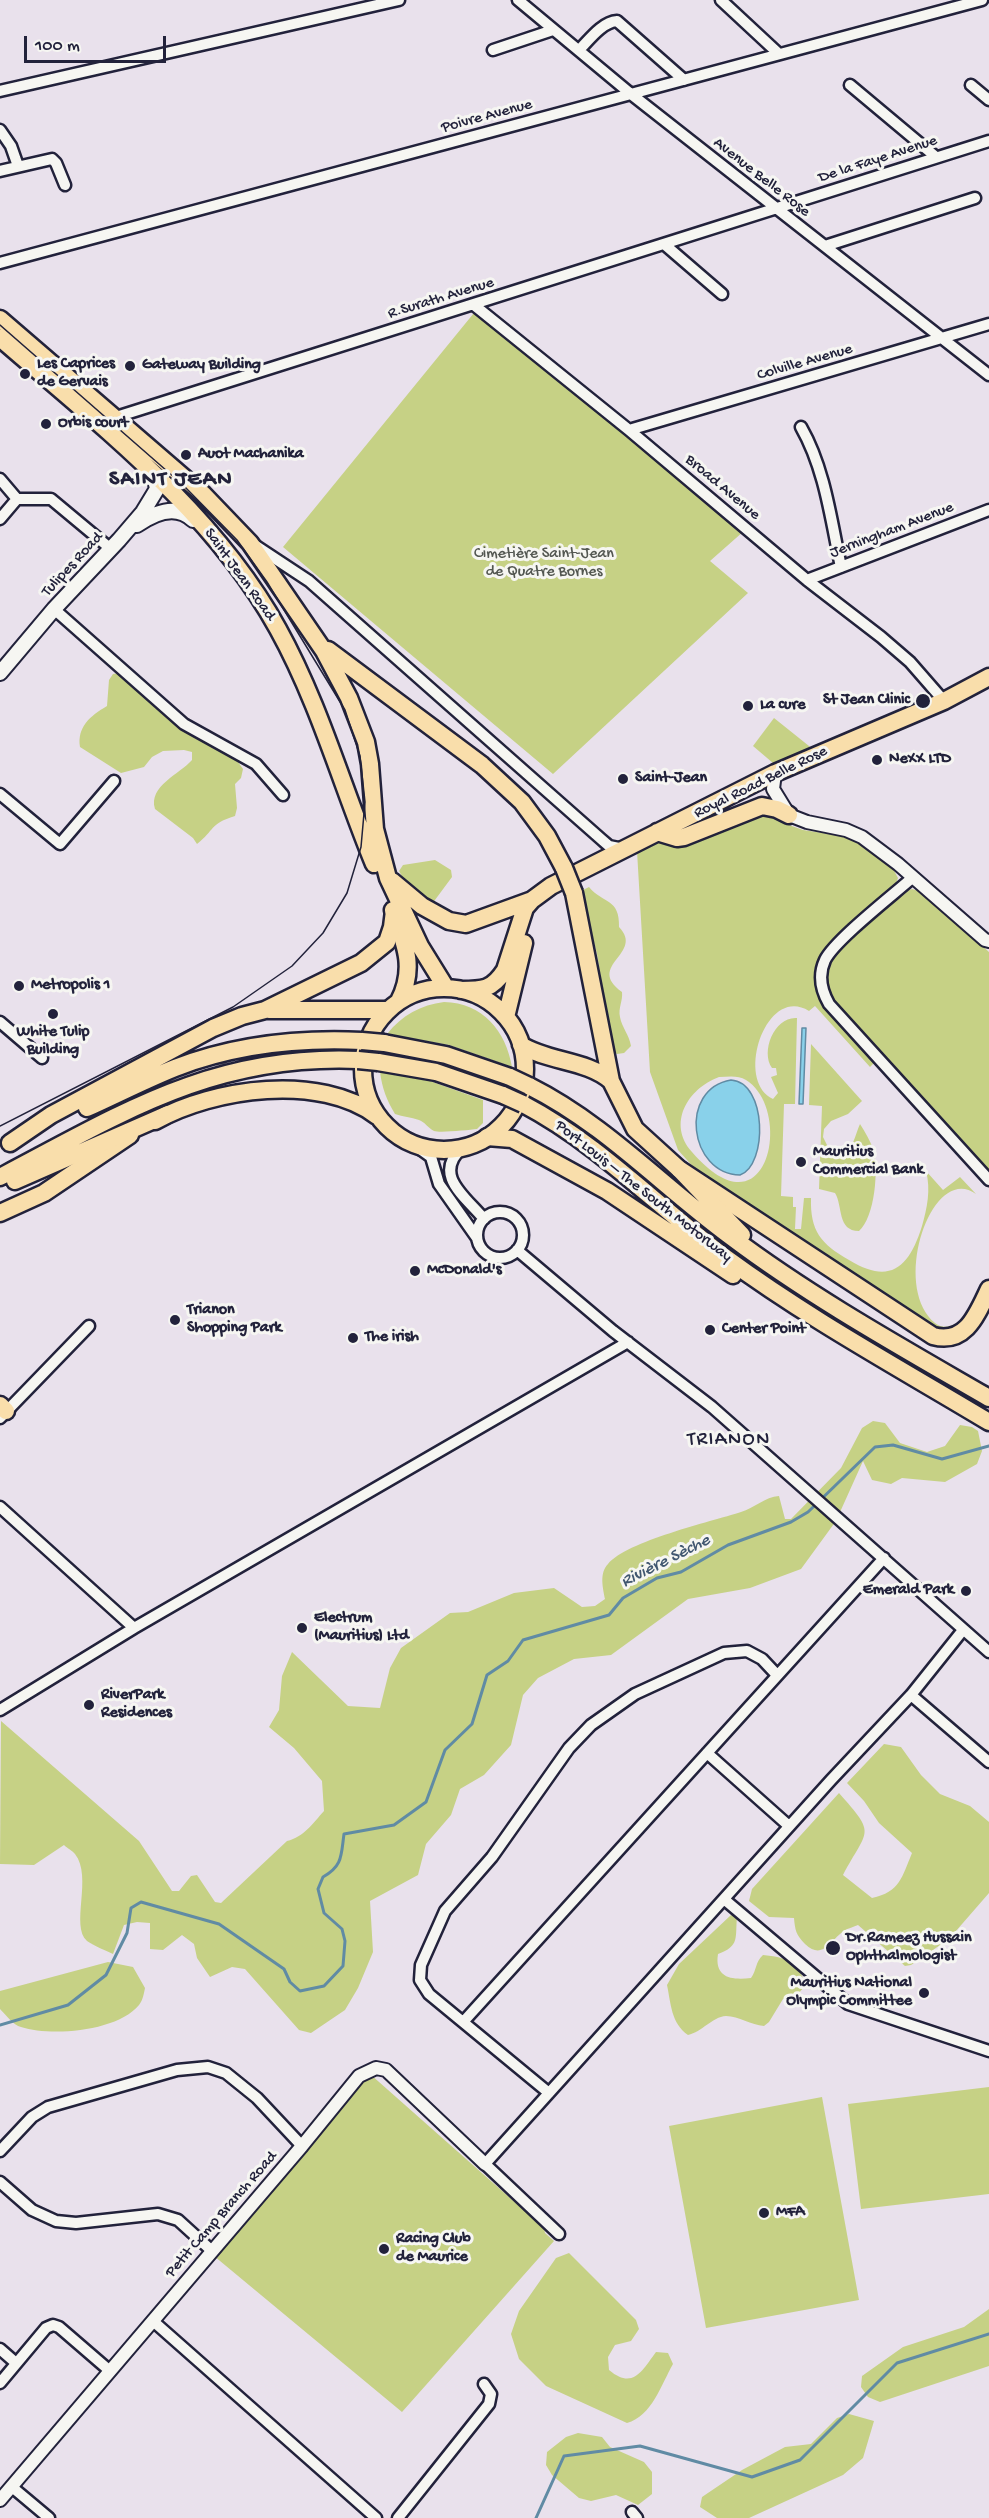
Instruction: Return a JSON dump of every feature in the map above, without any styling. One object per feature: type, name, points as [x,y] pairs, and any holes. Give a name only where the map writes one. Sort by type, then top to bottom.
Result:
[{"type":"main road","name":"Saint Jean Road","points":[[0,319],[203,494],[250,543],[334,667],[366,742],[375,829],[384,879]]},
{"type":"main road","name":"Saint Jean Road","points":[[0,338],[154,474],[213,537],[261,600],[290,652],[308,691],[384,879]]},
{"type":"main road","name":"Tulipes Road","points":[[1,668],[115,545],[155,495],[157,489],[154,474]]},
{"type":"main road","points":[[115,545],[143,520],[169,511],[180,511],[190,516],[213,537]]},
{"type":"main road","points":[[317,642],[482,765],[522,802],[547,836],[574,893],[611,1082],[635,1130],[679,1169],[774,1268]]},
{"type":"main road","name":"Royal Road Belle Rose","points":[[384,879],[422,906],[449,921],[466,924],[535,898],[561,881],[775,773],[944,700],[989,677]]},
{"type":"main road","points":[[657,832],[677,838],[684,837],[769,806],[789,815]]},
{"type":"main road","points":[[379,1118],[367,1091],[363,1062],[367,1043],[376,1025],[406,987],[409,968],[384,879]]},
{"type":"main road","points":[[0,1187],[168,1114],[214,1098],[288,1090],[346,1099],[363,1106],[395,1133],[413,1144],[438,1150],[462,1148],[488,1137],[512,1112],[520,1096],[524,1078],[524,1060],[520,1045],[507,1017],[491,1003],[454,989],[420,945],[384,879]]},
{"type":"main road","points":[[265,1010],[394,1005],[414,994],[454,989],[483,990],[500,977],[505,970],[525,908],[535,898]]},
{"type":"main road","points":[[507,1017],[535,898]]},
{"type":"main road","points":[[5,1146],[51,1116],[213,1028],[242,1016],[265,1010],[368,958],[387,942],[394,911]]},
{"type":"main road","name":"Port Louis – The South Motorway","points":[[5,1146],[176,1068],[207,1058],[265,1045],[296,1041],[362,1041],[446,1055],[510,1077],[568,1107],[607,1134],[700,1213],[774,1268],[989,1398]]},
{"type":"main road","points":[[520,1045],[542,1056],[597,1072],[611,1082]]},
{"type":"main road","name":"Port Louis – The South Motorway","points":[[0,1177],[129,1109],[207,1078],[267,1064],[321,1059],[378,1062],[436,1072],[523,1104],[585,1142],[727,1258],[832,1327],[989,1422]]},
{"type":"main road","points":[[0,1213],[44,1192],[133,1133],[168,1114]]},
{"type":"main road","points":[[488,1137],[512,1139],[588,1180],[760,1293],[832,1327]]},
{"type":"main road","points":[[679,1169],[933,1336],[950,1338],[964,1332],[989,1289]]},
{"type":"street","points":[[0,91],[399,0]]},
{"type":"street","name":"Avenue Belle Rose","points":[[518,0],[631,94],[989,375]]},
{"type":"street","points":[[721,0],[779,54]]},
{"type":"street","name":"Poivre Avenue","points":[[0,263],[982,0]]},
{"type":"street","points":[[579,50],[611,21],[617,21],[684,80]]},
{"type":"street","points":[[494,50],[553,30]]},
{"type":"street","points":[[850,85],[936,157]]},
{"type":"street","points":[[971,85],[989,100]]},
{"type":"street","points":[[0,130],[11,146],[18,166]]},
{"type":"street","name":"De la Faye Avenue","points":[[777,209],[989,141]]},
{"type":"street","points":[[0,171],[52,159],[65,185]]},
{"type":"street","points":[[825,246],[975,198]]},
{"type":"street","name":"R.Surath Avenue","points":[[113,418],[777,209]]},
{"type":"street","points":[[664,244],[722,294]]},
{"type":"street","name":"Broad Avenue","points":[[474,305],[629,430],[807,580],[881,637],[910,662],[944,700]]},
{"type":"street","name":"Colville Avenue","points":[[629,430],[989,324]]},
{"type":"street","points":[[801,427],[811,444],[818,464],[842,567]]},
{"type":"street","points":[[0,479],[17,499],[51,499],[115,545]]},
{"type":"street","points":[[0,519],[17,499]]},
{"type":"street","name":"Jerningham Avenue","points":[[807,580],[989,510]]},
{"type":"street","points":[[250,543],[260,547],[309,581],[601,840],[618,849],[625,849]]},
{"type":"street","points":[[54,609],[184,724],[256,764],[283,795]]},
{"type":"street","points":[[775,773],[773,789],[789,815],[807,822],[846,830],[862,837],[898,864],[988,942]]},
{"type":"street","points":[[0,794],[60,844],[114,781]]},
{"type":"street","points":[[912,878],[829,953],[821,972],[824,996],[989,1180]]},
{"type":"street","points":[[0,1022],[42,1058]]},
{"type":"street","points":[[413,1144],[431,1157],[443,1191],[486,1253],[496,1258],[507,1257],[518,1250],[523,1231],[516,1219],[510,1215],[496,1213],[484,1219],[478,1232],[478,1239]]},
{"type":"street","points":[[462,1148],[454,1155],[450,1177],[484,1219]]},
{"type":"street","points":[[518,1250],[628,1342],[712,1407],[989,1652]]},
{"type":"street","points":[[2,1411],[89,1326]]},
{"type":"street","points":[[0,1710],[134,1628],[628,1342]]},
{"type":"street","points":[[0,1507],[134,1628]]},
{"type":"street","points":[[464,2021],[884,1558]]},
{"type":"street","points":[[559,2234],[485,2164],[725,1900],[789,1826],[911,1695],[963,1630]]},
{"type":"street","points":[[549,2093],[429,1994],[420,1980],[421,1965],[445,1911],[492,1857],[568,1748],[591,1725],[635,1694],[724,1653],[747,1651],[762,1659],[777,1675]]},
{"type":"street","points":[[911,1695],[989,1762]]},
{"type":"street","points":[[707,1753],[789,1826]]},
{"type":"street","points":[[725,1900],[848,2004],[989,2051]]},
{"type":"street","points":[[0,2151],[27,2122],[48,2107],[177,2070],[198,2067],[208,2067],[226,2073],[257,2098],[302,2146]]},
{"type":"street","name":"Petit Camp Branch Road","points":[[0,2500],[359,2076],[376,2068],[386,2070],[485,2164]]},
{"type":"street","points":[[0,2182],[32,2210],[56,2221],[76,2223],[158,2214],[178,2220],[212,2251]]},
{"type":"street","points":[[153,2321],[376,2518]]},
{"type":"street","points":[[0,2383],[46,2328],[53,2325],[59,2327],[110,2371]]},
{"type":"street","points":[[0,2349],[16,2363]]},
{"type":"street","points":[[398,2518],[489,2404],[491,2394],[484,2384]]},
{"type":"street","points":[[12,2487],[49,2518]]},
{"type":"green space","name":"Cimetière Saint-Jean de Quatre Bornes","points":[[478,308],[744,531],[710,561],[748,593],[553,774],[283,547]]},
{"type":"green space","points":[[119,673],[202,739],[238,762],[243,769],[241,778],[235,784],[237,808],[235,816],[216,825],[197,844],[193,838],[155,809],[154,801],[160,787],[192,760],[192,752],[163,751],[152,757],[144,767],[121,773],[80,747],[83,728],[90,718],[107,706],[109,680],[113,674]]},
{"type":"green space","points":[[774,718],[814,750],[780,769],[753,746]]},
{"type":"green space","points":[[760,811],[774,812],[789,825],[803,830],[849,837],[892,867],[898,878],[894,888],[829,944],[820,957],[816,975],[823,1003],[874,1063],[870,1067],[815,1006],[809,1011],[794,1006],[780,1011],[768,1022],[760,1038],[756,1056],[756,1074],[762,1089],[773,1099],[778,1093],[771,1077],[777,1075],[776,1068],[772,1068],[769,1061],[769,1044],[776,1028],[789,1019],[797,1018],[795,1104],[784,1104],[781,1196],[793,1197],[793,1207],[796,1207],[795,1229],[801,1229],[804,1198],[811,1198],[813,1219],[819,1235],[831,1248],[849,1260],[876,1271],[887,1271],[904,1262],[917,1241],[924,1219],[928,1192],[926,1171],[943,1190],[960,1177],[976,1194],[960,1189],[945,1195],[932,1211],[922,1233],[917,1257],[916,1283],[922,1306],[935,1323],[943,1327],[954,1325],[964,1318],[952,1330],[936,1330],[726,1193],[696,1170],[678,1150],[650,1072],[637,851],[654,842],[672,844]],"holes":[[[719,1077],[736,1077],[746,1080],[761,1095],[768,1116],[770,1139],[766,1160],[755,1176],[739,1182],[718,1175],[692,1152],[681,1130],[684,1108],[690,1099],[698,1090]]]},
{"type":"green space","points":[[435,860],[451,870],[452,877],[432,904],[408,887],[399,871],[403,865]]},
{"type":"green space","points":[[589,887],[614,906],[619,918],[619,927],[625,936],[625,945],[610,974],[612,983],[622,992],[620,1017],[631,1046],[624,1053],[617,1054],[612,1050],[597,954],[581,891]]},
{"type":"green space","points":[[912,889],[922,892],[989,952],[989,1173],[833,1001],[829,991],[827,971],[836,954],[865,925],[906,891]]},
{"type":"green space","points":[[444,1002],[470,1008],[490,1021],[504,1042],[512,1067],[449,1045],[387,1034],[399,1021],[412,1012]]},
{"type":"green space","points":[[811,1044],[862,1101],[848,1114],[831,1121],[824,1129],[823,1137],[831,1153],[844,1154],[851,1146],[860,1124],[872,1146],[876,1168],[874,1192],[869,1215],[859,1231],[847,1227],[835,1193],[819,1189],[822,1106],[809,1105]]},
{"type":"green space","points":[[380,1072],[430,1081],[483,1100],[483,1123],[477,1129],[437,1132],[419,1120],[395,1114],[385,1094]]},
{"type":"green space","points":[[873,1421],[885,1423],[900,1443],[927,1452],[945,1446],[960,1425],[972,1427],[978,1431],[982,1451],[977,1464],[945,1482],[902,1478],[891,1484],[872,1480],[863,1461],[836,1521],[801,1569],[750,1588],[688,1599],[611,1655],[574,1659],[538,1678],[523,1695],[511,1745],[484,1775],[460,1789],[451,1815],[426,1844],[418,1875],[370,1901],[373,1952],[358,1988],[345,2010],[311,2033],[299,2030],[245,1969],[232,1967],[210,1977],[197,1958],[194,1944],[182,1935],[163,1950],[150,1949],[150,1923],[137,1922],[124,1925],[113,1954],[87,1941],[82,1934],[80,1924],[82,1875],[80,1864],[74,1853],[64,1845],[34,1865],[0,1864],[1,1721],[139,1841],[172,1891],[179,1891],[191,1876],[197,1875],[215,1902],[221,1903],[287,1841],[308,1829],[324,1811],[322,1781],[294,1748],[269,1727],[279,1710],[282,1676],[292,1652],[348,1706],[380,1708],[390,1668],[401,1648],[450,1613],[468,1612],[514,1593],[554,1588],[582,1607],[595,1606],[605,1599],[602,1581],[603,1572],[608,1564],[632,1548],[650,1540],[741,1512],[764,1500],[779,1496],[785,1519],[791,1519],[841,1468],[862,1428]]},
{"type":"green space","points":[[884,1744],[901,1747],[921,1775],[940,1794],[970,1806],[989,1822],[989,1893],[949,1939],[911,1965],[905,1966],[858,1925],[844,1931],[822,1950],[811,1949],[798,1935],[794,1918],[769,1917],[749,1901],[752,1889],[839,1793],[859,1817],[865,1832],[863,1840],[843,1875],[872,1898],[889,1892],[899,1882],[912,1853],[879,1823],[864,1801],[847,1783]]},
{"type":"green space","points":[[731,1915],[737,1917],[736,1936],[730,1948],[718,1954],[719,1969],[722,1973],[732,1978],[751,1978],[760,1958],[763,1955],[771,1956],[785,1959],[795,1966],[806,1985],[796,1996],[783,1999],[764,2026],[726,2016],[688,2035],[675,2019],[667,1985],[679,1964]]},
{"type":"green space","points":[[108,1962],[133,1967],[145,1988],[139,2005],[116,2021],[84,2030],[34,2030],[15,2024],[0,2009],[0,1991]]},
{"type":"green space","name":"Racing Club de Maurice","points":[[370,2074],[544,2228],[545,2233],[554,2241],[402,2412],[214,2256]]},
{"type":"green space","points":[[989,2087],[989,2194],[861,2209],[848,2104]]},
{"type":"green space","name":"MFA","points":[[822,2097],[859,2300],[706,2328],[669,2126]]},
{"type":"green space","points":[[569,2253],[636,2320],[639,2329],[631,2341],[615,2345],[608,2357],[609,2370],[617,2376],[631,2378],[641,2371],[656,2352],[668,2353],[673,2364],[649,2407],[643,2414],[627,2423],[546,2386],[519,2359],[511,2334],[519,2311],[556,2258]]},
{"type":"green space","points":[[989,2309],[989,2366],[880,2402],[868,2397],[861,2387],[862,2376],[903,2347],[964,2327]]},
{"type":"green space","points":[[849,2414],[874,2421],[863,2458],[843,2475],[749,2518],[717,2518],[700,2507],[702,2497],[742,2470],[785,2447],[811,2444],[837,2418]]},
{"type":"green space","points":[[578,2433],[602,2437],[610,2447],[644,2462],[652,2472],[652,2494],[638,2505],[616,2495],[591,2501],[579,2498],[552,2475],[546,2465],[547,2452],[566,2437]]},
{"type":"water","points":[[802,1028],[806,1028],[803,1104],[799,1104]]},
{"type":"water","points":[[731,1080],[743,1084],[752,1094],[760,1124],[755,1156],[749,1168],[740,1175],[723,1171],[710,1161],[701,1147],[696,1130],[697,1114],[703,1098],[714,1087]]},
{"type":"waterway","name":"Rivière Sèche","points":[[0,2025],[68,2005],[106,1975],[127,1933],[131,1908],[141,1902],[219,1924],[284,1969],[290,1982],[300,1991],[324,1986],[343,1966],[345,1941],[342,1929],[324,1913],[318,1889],[323,1877],[338,1864],[344,1834],[394,1825],[426,1802],[445,1750],[472,1724],[487,1675],[508,1661],[523,1640],[609,1615],[623,1598],[657,1578],[681,1572],[728,1545],[791,1522],[808,1512],[875,1447],[893,1445],[942,1459],[989,1446]]},
{"type":"waterway","points":[[536,2518],[564,2456],[640,2446],[752,2477],[800,2460],[897,2363],[989,2334]]},
{"type":"tram line","points":[[0,325],[183,485],[237,540],[267,582],[345,710],[360,756],[365,802],[361,847],[347,893],[323,933],[292,966],[233,1007],[0,1126]]},
{"type":"place","name":"Gateway Building","points":[[130,366]]},
{"type":"place","name":"Les Caprices de Gervais","points":[[25,374]]},
{"type":"place","name":"Orbis court","points":[[46,424]]},
{"type":"place","name":"Auot Machanika","points":[[186,455]]},
{"type":"place","name":"St Jean Clinic","points":[[923,701]]},
{"type":"place","name":"La cure","points":[[748,706]]},
{"type":"place","name":"NeXX LTD","points":[[877,760]]},
{"type":"place","name":"Saint-Jean","points":[[623,779]]},
{"type":"place","name":"Metropolis 1","points":[[19,986]]},
{"type":"place","name":"White Tulip Building","points":[[53,1014]]},
{"type":"place","name":"Mauritius Commercial Bank","points":[[801,1162]]},
{"type":"place","name":"McDonald's","points":[[415,1271]]},
{"type":"place","name":"Trianon Shopping Park","points":[[175,1320]]},
{"type":"place","name":"Center Point","points":[[710,1330]]},
{"type":"place","name":"The irish","points":[[353,1338]]},
{"type":"place","name":"Emerald Park","points":[[966,1591]]},
{"type":"place","name":"Electrum (Mauritius) Ltd","points":[[302,1628]]},
{"type":"place","name":"RiverPark Residences","points":[[89,1705]]},
{"type":"place","name":"Dr.Rameez Hussain Ophthalmologist","points":[[833,1948]]},
{"type":"place","name":"Mauritius National Olympic Committee","points":[[924,1993]]},
{"type":"place","name":"MFA","points":[[764,2213]]},
{"type":"place","name":"Racing Club de Maurice","points":[[384,2249]]},
{"type":"district","name":"SAINT JEAN","points":[[171,481]]},
{"type":"district","name":"TRIANON","points":[[729,1441]]}]
